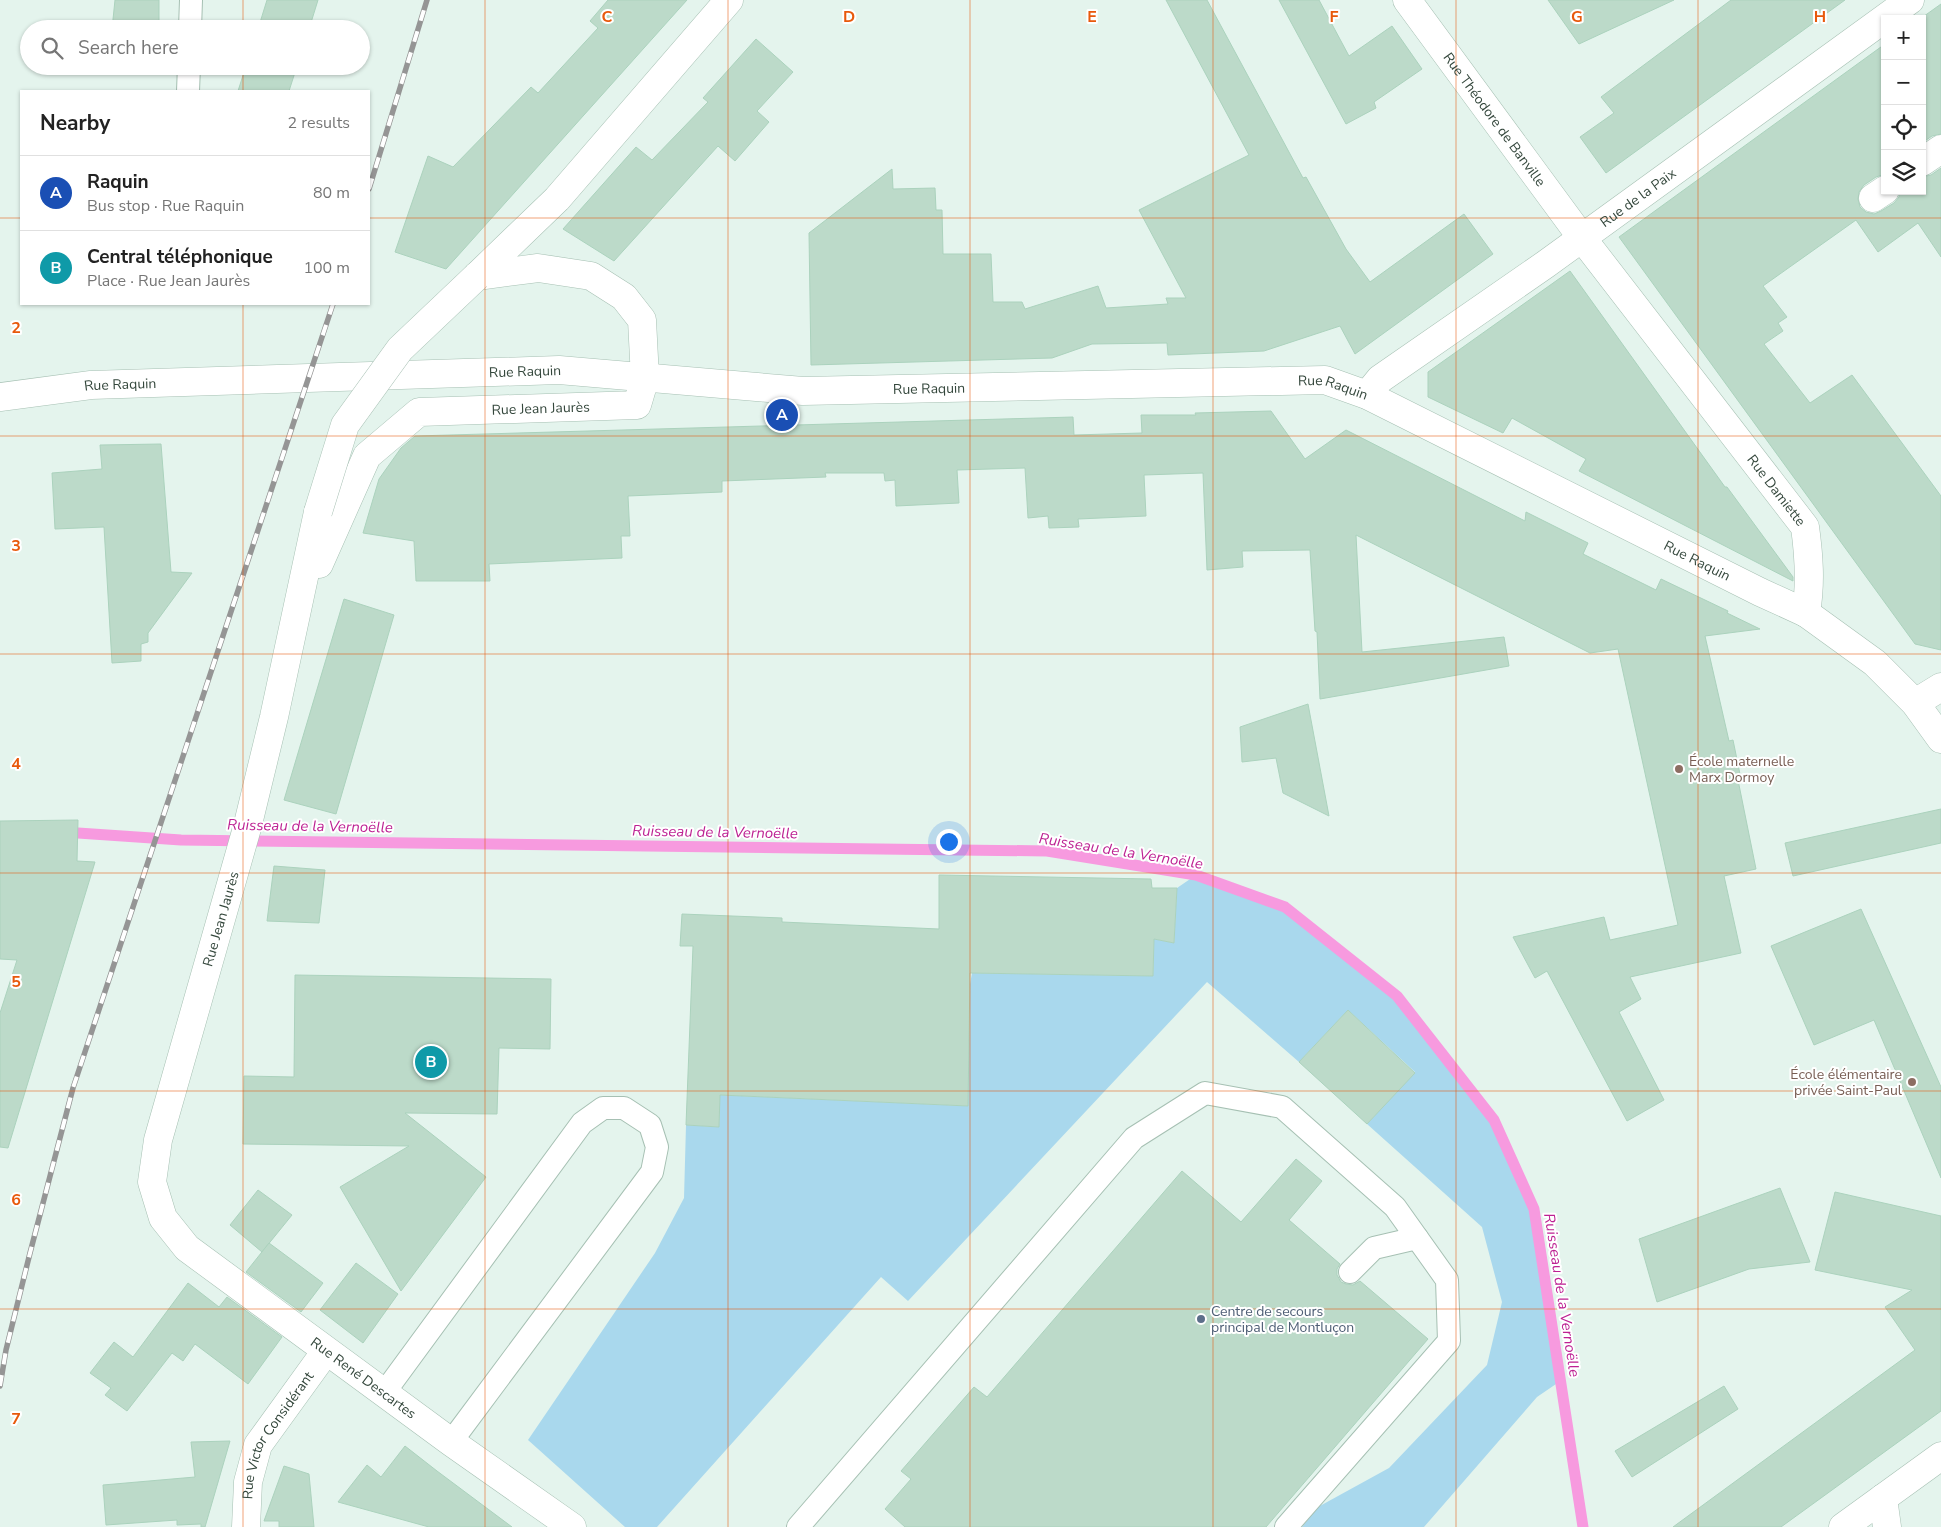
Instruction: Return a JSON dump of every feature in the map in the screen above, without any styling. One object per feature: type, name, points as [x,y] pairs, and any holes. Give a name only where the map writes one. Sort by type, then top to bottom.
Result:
[{"type":"street","name":"Rue Jean Jaurès","points":[[163,1218],[152,1182],[158,1140],[244,839],[274,717],[318,512],[345,425],[400,349],[557,199],[729,0]]},
{"type":"street","name":"Rue Théodore de Banville","points":[[1407,0],[1582,238]]},
{"type":"street","name":"Rue de la Paix","points":[[1366,395],[1380,379],[1582,238],[1910,0]]},
{"type":"street","points":[[1926,159],[1941,149]]},
{"type":"street","name":"Rue Damiette","points":[[1582,238],[1805,527],[1810,560],[1806,613]]},
{"type":"street","name":"Rue Jean Jaurès","points":[[295,617],[367,456],[419,412],[637,405],[645,378],[642,320],[624,297],[591,276],[538,268],[477,276]]},
{"type":"street","name":"Rue Raquin","points":[[0,397],[91,386],[550,370],[803,391],[1325,380],[1366,395],[1760,592],[1806,613]]},
{"type":"street","points":[[1806,613],[1875,663],[1916,703],[1941,739]]},
{"type":"street","points":[[1916,703],[1941,687]]},
{"type":"street","name":"Rue René Descartes","points":[[163,1218],[187,1248],[451,1442],[572,1527]]},
{"type":"street","name":"Rue Victor Considérant","points":[[246,1527],[248,1482],[258,1445],[326,1350]]},
{"type":"street","points":[[1843,1527],[1941,1456]]},
{"type":"street","points":[[1884,1498],[1887,1527]]},
{"type":"lane","points":[[190,20],[191,0]]},
{"type":"lane","points":[[188,90],[189,75]]},
{"type":"lane","points":[[798,1527],[1134,1138],[1205,1094],[1282,1107],[1395,1207],[1447,1280],[1449,1341],[1286,1527]]},
{"type":"lane","points":[[384,1393],[582,1123],[603,1108],[624,1108],[650,1125],[657,1148],[652,1172],[451,1442]]},
{"type":"lane","points":[[1350,1272],[1374,1248],[1417,1238]]},
{"type":"shaded area","points":[[1196,875],[1285,907],[1397,996],[1494,1119],[1534,1209],[1559,1382],[1537,1397],[1424,1527],[1302,1527],[1318,1507],[1389,1468],[1487,1365],[1502,1302],[1482,1227],[1367,1124],[1415,1072],[1348,1010],[1299,1062],[1207,982],[908,1301],[881,1277],[657,1527],[625,1527],[528,1440],[655,1253],[684,1198],[686,1125],[719,1127],[720,1095],[968,1106],[970,984],[972,973],[1153,976],[1154,939],[1174,943],[1177,888]]},
{"type":"building","points":[[115,0],[159,0],[159,20],[113,20]]},
{"type":"building","points":[[267,0],[318,0],[312,20],[261,20]]},
{"type":"building","points":[[608,0],[687,0],[446,269],[395,252],[428,156],[453,167],[531,87],[538,93],[598,28],[590,21]]},
{"type":"building","points":[[1166,0],[1207,0],[1303,178],[1306,177],[1346,249],[1370,282],[1464,214],[1493,254],[1355,354],[1340,326],[1264,351],[1168,355],[1167,343],[1092,344],[1052,358],[811,365],[809,233],[892,169],[893,189],[935,188],[936,210],[942,210],[943,254],[991,254],[993,302],[1022,302],[1025,309],[1098,286],[1106,308],[1168,304],[1166,298],[1186,298],[1139,210],[1249,155]]},
{"type":"building","points":[[1279,0],[1319,0],[1349,56],[1392,26],[1422,69],[1374,102],[1376,108],[1346,124]]},
{"type":"building","points":[[1548,0],[1674,0],[1579,44]]},
{"type":"building","points":[[1731,0],[1845,0],[1606,173],[1580,137],[1614,113],[1601,97]]},
{"type":"building","points":[[1941,4],[1941,134],[1932,136],[1926,140],[1926,15]]},
{"type":"building","points":[[756,39],[793,72],[757,111],[769,122],[735,161],[718,146],[614,261],[563,229],[636,147],[652,160],[708,102],[703,98]]},
{"type":"building","points":[[1881,47],[1881,175],[1864,185],[1859,192],[1860,207],[1866,212],[1874,214],[1894,203],[1899,195],[1926,195],[1926,176],[1941,168],[1941,257],[1918,223],[1878,252],[1856,220],[1763,286],[1787,317],[1778,323],[1783,331],[1764,344],[1810,403],[1852,375],[1941,496],[1941,650],[1915,644],[1619,237]]},
{"type":"building","points":[[243,75],[294,75],[289,90],[238,90]]},
{"type":"building","points":[[1570,271],[1725,487],[1727,487],[1793,577],[1793,581],[1579,471],[1586,459],[1512,418],[1503,433],[1428,397],[1428,372]]},
{"type":"building","points":[[1271,411],[1305,459],[1346,430],[1525,521],[1526,512],[1588,543],[1583,554],[1656,590],[1661,579],[1728,611],[1727,613],[1760,629],[1705,636],[1729,741],[1733,740],[1741,779],[1738,780],[1756,869],[1724,876],[1741,953],[1630,977],[1641,999],[1619,1012],[1664,1100],[1627,1121],[1547,971],[1535,978],[1513,937],[1604,917],[1610,940],[1678,925],[1618,649],[1590,653],[1356,535],[1362,652],[1504,637],[1509,666],[1320,699],[1310,550],[1242,551],[1243,567],[1207,570],[1203,473],[1144,475],[1146,516],[1078,519],[1079,527],[1049,528],[1048,516],[1028,518],[1025,468],[957,470],[959,503],[896,506],[895,480],[885,481],[884,473],[825,473],[826,477],[722,481],[722,492],[628,496],[630,536],[621,536],[622,558],[489,564],[490,581],[416,581],[414,541],[363,533],[379,479],[401,448],[415,436],[1073,417],[1074,435],[1142,433],[1141,415],[1196,415],[1195,413]]},
{"type":"building","points":[[161,444],[171,572],[192,573],[148,633],[148,642],[141,644],[141,661],[112,663],[104,527],[55,529],[52,473],[102,469],[100,445]]},
{"type":"building","points":[[344,599],[394,615],[336,814],[284,800]]},
{"type":"building","points":[[1308,704],[1329,816],[1283,793],[1276,758],[1242,762],[1240,727]]},
{"type":"building","points":[[1941,809],[1941,843],[1793,876],[1785,843]]},
{"type":"building","points":[[78,820],[77,861],[95,862],[8,1148],[0,1147],[0,1013],[17,960],[0,959],[0,821]]},
{"type":"building","points":[[274,866],[325,870],[319,923],[267,921]]},
{"type":"building","points":[[939,875],[1151,879],[1152,888],[1177,888],[1174,943],[1154,939],[1153,976],[970,973],[968,1106],[720,1095],[719,1127],[686,1125],[693,946],[680,946],[682,914],[782,918],[782,922],[939,929]]},
{"type":"building","points":[[1861,909],[1941,1087],[1941,1178],[1874,1020],[1814,1045],[1771,946]]},
{"type":"building","points":[[295,975],[551,979],[550,1049],[499,1048],[497,1114],[405,1113],[486,1177],[401,1291],[340,1187],[409,1146],[243,1144],[244,1076],[294,1077]]},
{"type":"building","points":[[1348,1010],[1415,1073],[1367,1124],[1299,1062]]},
{"type":"building","points":[[1296,1159],[1322,1181],[1289,1220],[1340,1264],[1337,1269],[1337,1275],[1341,1282],[1353,1285],[1360,1281],[1428,1339],[1266,1527],[905,1527],[885,1509],[911,1479],[901,1471],[974,1387],[987,1397],[1182,1171],[1241,1222]]},
{"type":"building","points":[[1780,1188],[1810,1262],[1749,1269],[1657,1302],[1639,1239]]},
{"type":"building","points":[[258,1190],[292,1215],[262,1252],[230,1225]]},
{"type":"building","points":[[1835,1192],[1941,1216],[1941,1411],[1781,1527],[1673,1527],[1915,1350],[1885,1307],[1912,1290],[1815,1270]]},
{"type":"building","points":[[269,1243],[323,1283],[301,1312],[246,1272]]},
{"type":"building","points":[[356,1263],[398,1294],[363,1343],[320,1310]]},
{"type":"building","points":[[188,1283],[219,1307],[227,1297],[282,1337],[248,1384],[195,1344],[183,1361],[172,1353],[127,1411],[105,1395],[111,1388],[90,1373],[114,1342],[133,1357]]},
{"type":"building","points":[[1724,1386],[1738,1409],[1632,1477],[1615,1451]]},
{"type":"building","points":[[230,1441],[205,1527],[201,1527],[201,1524],[177,1525],[177,1520],[106,1525],[103,1485],[195,1477],[191,1442]]},
{"type":"building","points":[[405,1446],[512,1527],[429,1527],[338,1502],[367,1465],[381,1477]]},
{"type":"building","points":[[284,1466],[309,1474],[314,1527],[279,1527],[279,1521],[264,1521]]},
{"type":"waterway","name":"Ruisseau de la Vernoëlle","points":[[78,833],[181,840],[1047,851],[1196,875],[1285,907],[1397,996],[1494,1120],[1534,1209],[1583,1527]]},
{"type":"railway","points":[[370,186],[427,0]]},
{"type":"railway","points":[[0,1386],[6,1350],[73,1088],[333,305]]},
{"type":"place","name":"Raquin","points":[[782,415]]},
{"type":"place","name":"École maternelle Marx Dormoy","points":[[1679,769]]},
{"type":"place","name":"Central téléphonique","points":[[431,1062]]},
{"type":"place","name":"École élémentaire privée Saint-Paul","points":[[1912,1082]]},
{"type":"place","name":"Centre de secours principal de Montluçon","points":[[1201,1319]]}]
